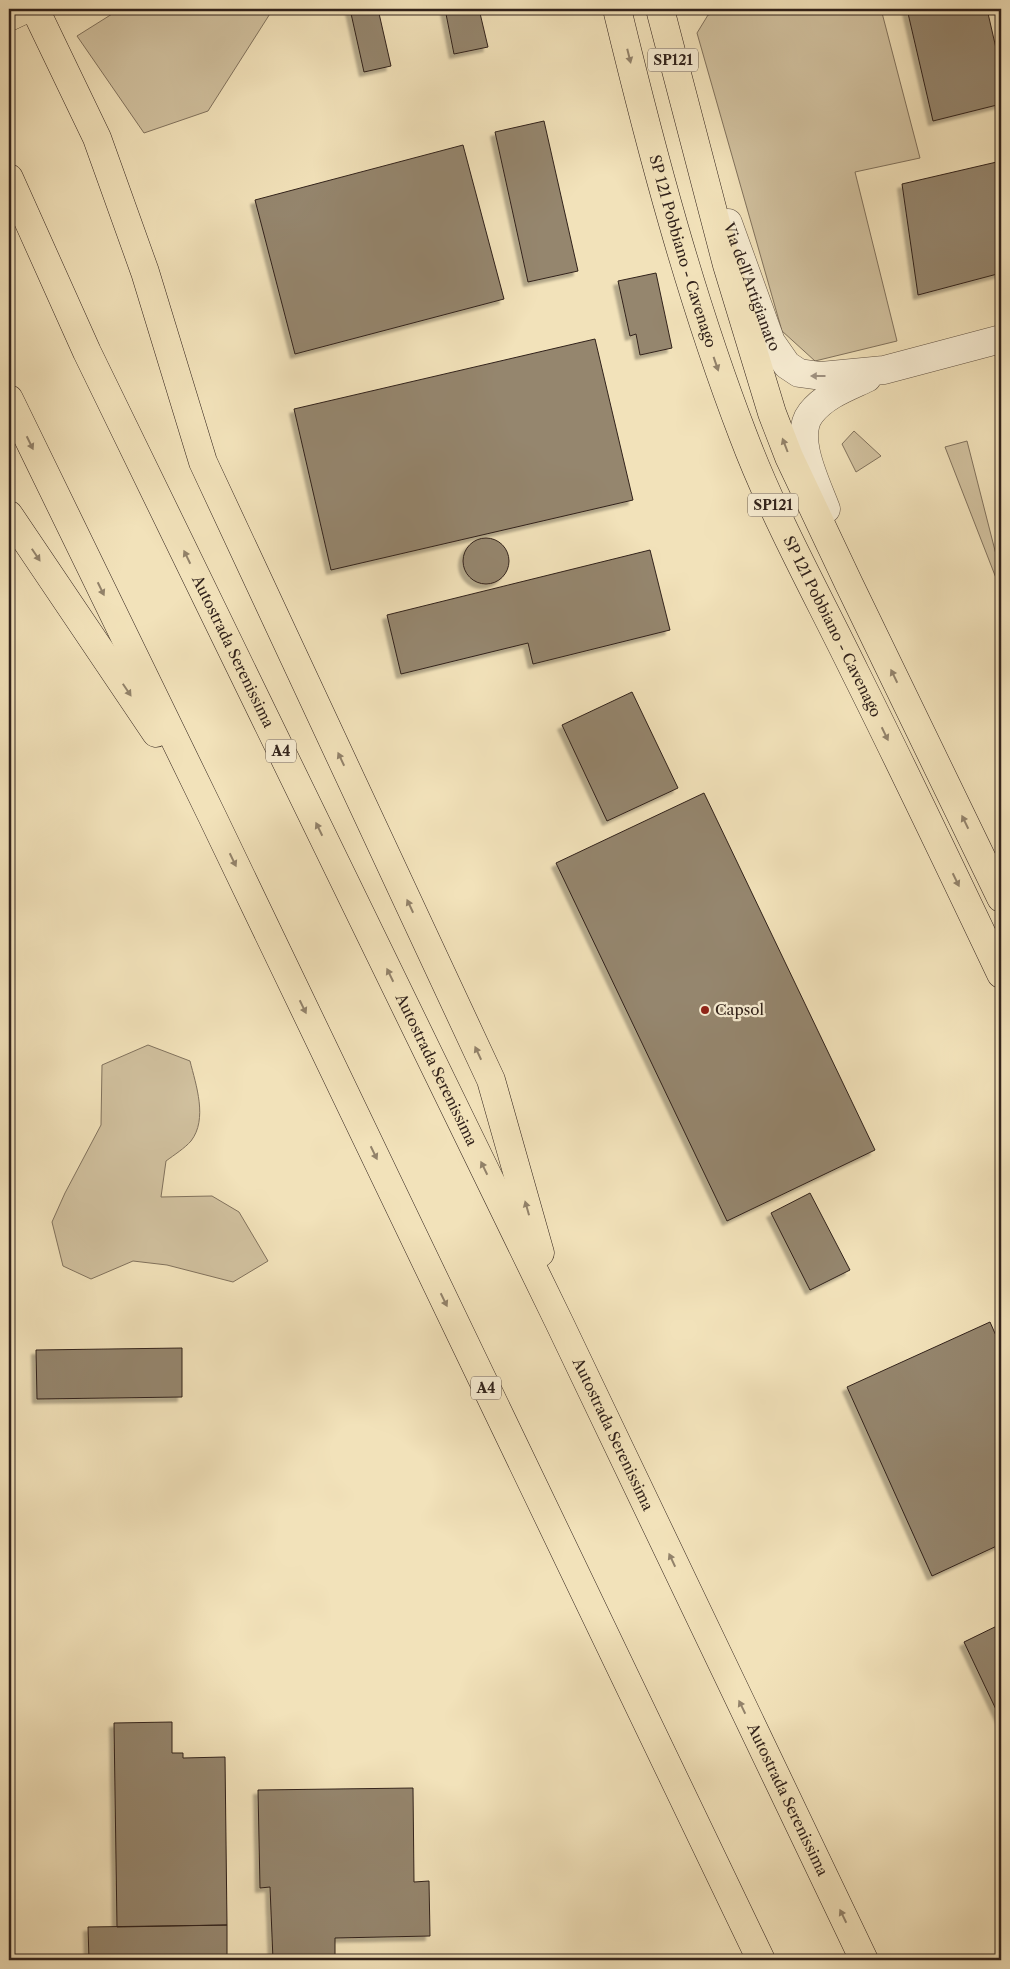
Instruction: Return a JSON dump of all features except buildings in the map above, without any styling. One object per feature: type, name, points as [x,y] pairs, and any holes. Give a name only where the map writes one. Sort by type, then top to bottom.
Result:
[{"type":"main road","points":[[9,17],[26,9]]},
{"type":"main road","points":[[35,9],[97,138],[145,272],[203,462],[491,1080],[560,1322]]},
{"type":"main road","name":"SP 121 Pobbiano - Cavenago","points":[[617,9],[646,126],[678,242],[715,359],[746,443],[788,538],[1001,974]]},
{"type":"main road","name":"SP121","points":[[660,9],[727,266],[763,388],[789,457],[1001,898]]},
{"type":"main road","name":"Autostrada Serenissima","points":[[9,178],[87,352],[560,1322],[864,1960]]},
{"type":"main road","name":"A4","points":[[9,399],[212,816],[761,1960]]},
{"type":"main road","points":[[9,515],[212,816]]},
{"type":"street","name":"Via dell'Artigianato","points":[[686,112],[766,331],[776,351],[787,365],[799,373],[810,376],[884,370],[1001,338]]},
{"type":"street","name":"Via dell'Artigianato","points":[[849,584],[832,523],[810,466],[806,444],[806,426],[810,414],[826,400],[884,370]]},
{"type":"shaded area","points":[[120,9],[273,9],[208,111],[144,133],[77,36]]},
{"type":"shaded area","points":[[737,9],[881,9],[920,158],[855,172],[897,341],[815,361],[782,331],[697,33],[708,15]]},
{"type":"shaded area","points":[[854,431],[881,456],[856,472],[842,444]]},
{"type":"shaded area","points":[[967,441],[1001,574],[996,578],[945,447]]},
{"type":"shaded area","points":[[148,1045],[190,1061],[200,1112],[196,1132],[189,1144],[166,1161],[161,1197],[212,1196],[239,1212],[268,1261],[233,1282],[167,1265],[133,1261],[91,1279],[63,1266],[52,1222],[101,1125],[102,1065]]},
{"type":"place","name":"Capsol","points":[[705,1010]]}]
